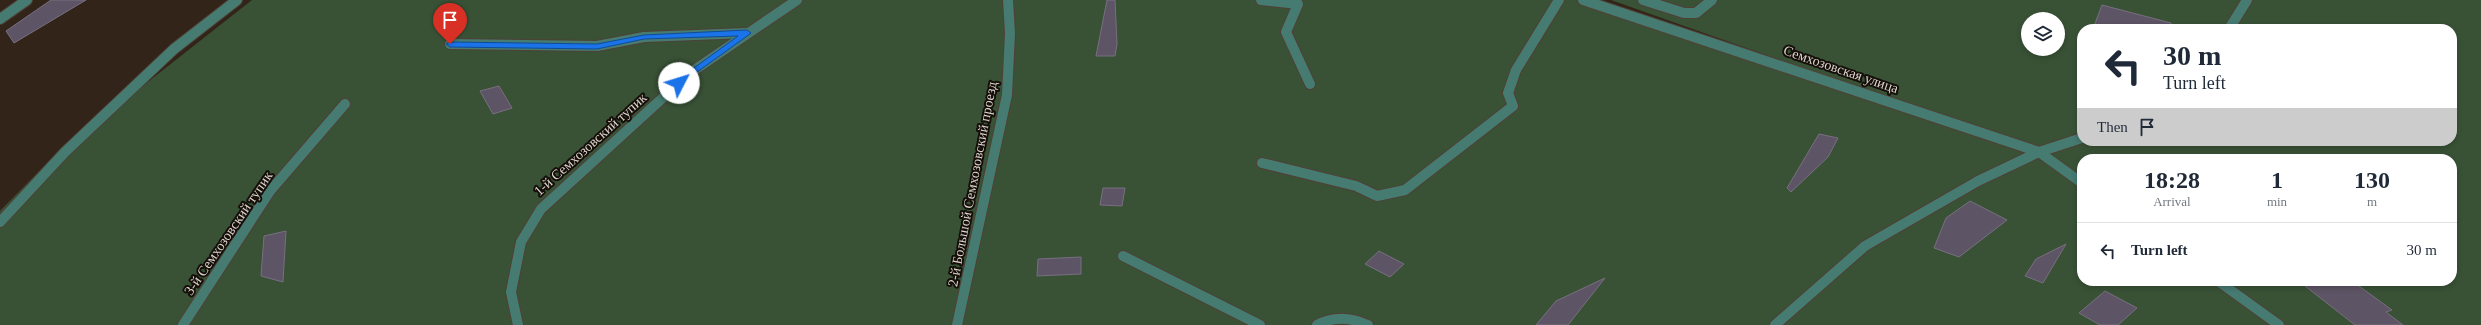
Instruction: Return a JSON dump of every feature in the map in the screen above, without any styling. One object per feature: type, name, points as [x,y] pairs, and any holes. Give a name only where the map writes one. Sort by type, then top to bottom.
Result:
[{"type":"street","points":[[0,18],[27,0]]},
{"type":"street","points":[[0,222],[65,152],[168,54],[237,0]]},
{"type":"street","name":"1-й Семхозовский тупик","points":[[518,325],[511,292],[522,242],[541,209],[690,73],[797,0]]},
{"type":"street","name":"2-й Большой Семхозовский проезд","points":[[957,325],[1008,95],[1010,33],[1008,0]]},
{"type":"street","points":[[1262,0],[1298,4],[1286,32],[1310,84]]},
{"type":"street","points":[[1262,163],[1356,186],[1377,196],[1405,190],[1513,106],[1508,93],[1516,70],[1558,0]]},
{"type":"street","name":"Семхозовская улица","points":[[1583,0],[2039,152],[2077,179]]},
{"type":"street","points":[[1643,0],[1684,13],[1696,13],[1712,0]]},
{"type":"street","points":[[2232,24],[2248,0]]},
{"type":"street","points":[[450,44],[597,46],[644,37],[747,33]]},
{"type":"street","name":"3-й Семхозовский тупик","points":[[183,325],[270,191],[346,104]]},
{"type":"street","points":[[1775,325],[1865,246],[1978,181],[2039,152],[2077,140]]},
{"type":"street","points":[[1123,256],[1260,325]]},
{"type":"street","points":[[2225,286],[2279,325]]},
{"type":"street","points":[[1317,325],[1329,317],[1359,320],[1368,325]]},
{"type":"green space","points":[[252,0],[1588,0],[2002,139],[1611,0],[2481,0],[2481,325],[0,325],[0,211],[55,155]]},
{"type":"building","points":[[51,0],[86,0],[14,43],[6,31]]},
{"type":"building","points":[[1107,0],[1115,0],[1117,44],[1115,56],[1096,56]]},
{"type":"building","points":[[2102,5],[2171,23],[2171,24],[2095,24]]},
{"type":"building","points":[[499,86],[512,108],[493,114],[480,91]]},
{"type":"building","points":[[1819,134],[1838,138],[1828,157],[1791,192],[1787,188]]},
{"type":"building","points":[[1103,188],[1125,188],[1122,206],[1100,205]]},
{"type":"building","points":[[1970,201],[2007,220],[1959,257],[1934,248],[1946,218]]},
{"type":"building","points":[[286,231],[283,282],[261,276],[264,236]]},
{"type":"building","points":[[2066,244],[2043,283],[2025,276],[2036,259]]},
{"type":"building","points":[[1379,251],[1404,264],[1390,277],[1365,264]]},
{"type":"building","points":[[1081,257],[1081,274],[1037,276],[1038,259]]},
{"type":"building","points":[[1605,278],[1568,325],[1536,325],[1556,301]]},
{"type":"building","points":[[2305,286],[2359,286],[2392,310],[2386,312],[2403,325],[2355,325]]},
{"type":"building","points":[[2105,291],[2137,308],[2118,325],[2100,325],[2079,313]]},
{"type":"route","points":[[450,44],[597,46],[644,37],[747,33],[690,73],[679,83]]}]
